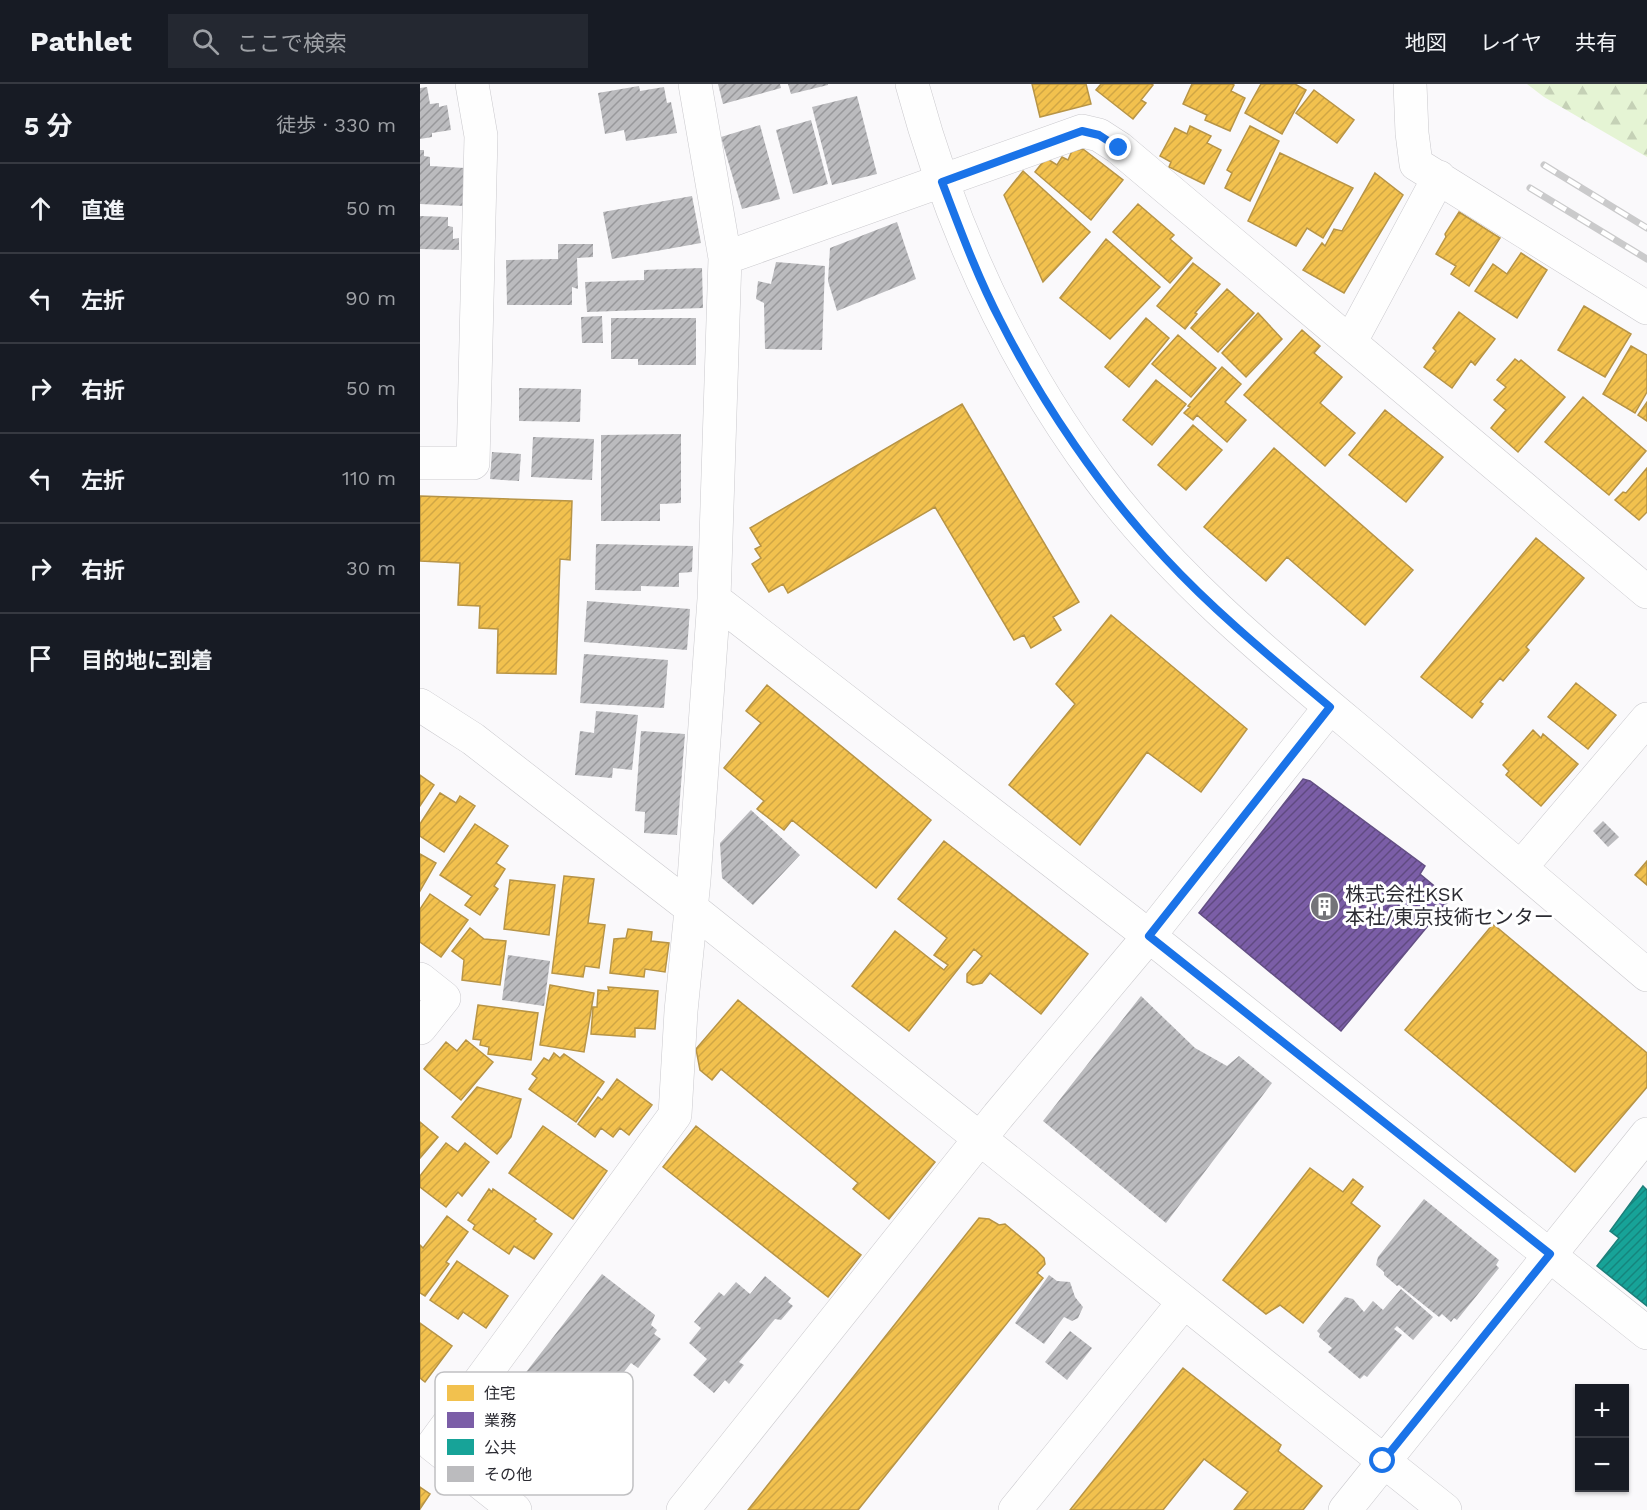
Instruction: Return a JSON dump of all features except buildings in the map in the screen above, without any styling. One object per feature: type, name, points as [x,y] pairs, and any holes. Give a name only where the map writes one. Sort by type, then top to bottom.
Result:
[{"type":"street","points":[[420,463],[473,463],[481,136],[472,84]]},
{"type":"street","points":[[479,1372],[675,1115],[681,1011],[714,599],[725,258],[695,84]]},
{"type":"street","points":[[912,84],[926,138],[942,182],[1000,321],[1044,398],[1099,478],[1165,558],[1239,630],[1647,975]]},
{"type":"street","points":[[1410,84],[1416,164],[1647,308]]},
{"type":"street","points":[[725,258],[1082,131],[1099,135],[1119,148],[1351,341],[1647,591]]},
{"type":"street","points":[[1351,341],[1439,177]]},
{"type":"street","points":[[714,599],[1149,936],[1647,1333]]},
{"type":"street","points":[[420,705],[473,739],[691,908],[1445,1510]]},
{"type":"street","points":[[683,1510],[980,1138],[1149,936],[1330,707]]},
{"type":"street","points":[[1521,867],[1647,719]]},
{"type":"street","points":[[420,979],[444,998],[420,1028]]},
{"type":"street","points":[[1345,1510],[1647,1134]]},
{"type":"street","points":[[1015,1510],[1184,1302]]},
{"type":"street","points":[[495,1495],[514,1510]]},
{"type":"green space","points":[[1527,84],[1647,84],[1647,157],[1544,97]]},
{"type":"railway","points":[[1544,165],[1647,228]]},
{"type":"railway","points":[[1530,188],[1647,259]]},
{"type":"place","name":"株式会社KSK 本社/東京技術センター","points":[[1324,906]]},
{"type":"route","points":[[1119,148],[1099,135],[1082,131],[942,182],[1000,321],[1044,398],[1099,478],[1165,558],[1239,630],[1330,707],[1149,936],[1550,1254],[1383,1461]]}]
